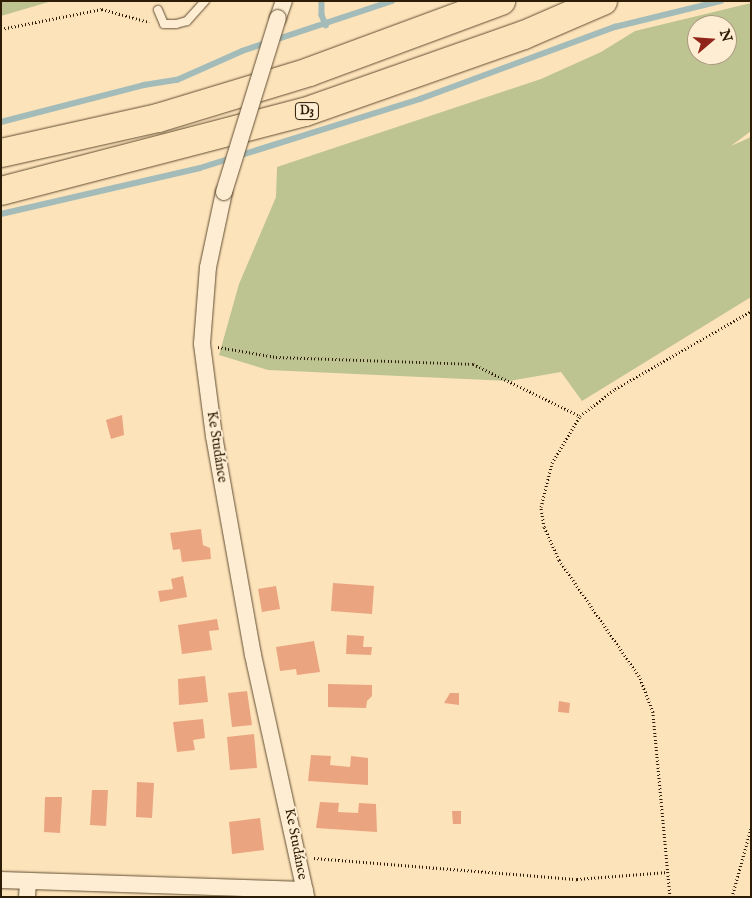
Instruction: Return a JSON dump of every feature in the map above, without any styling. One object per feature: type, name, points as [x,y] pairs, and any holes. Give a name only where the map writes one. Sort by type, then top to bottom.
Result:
[{"type":"highway","points":[[1,153],[158,118],[309,72],[501,1]]},
{"type":"highway","name":"D3","points":[[1,191],[304,112],[524,35],[604,1]]},
{"type":"street","name":"Ke Studánce","points":[[284,1],[224,192],[208,267],[202,344],[214,436],[253,655],[305,893]]},
{"type":"street","points":[[1,880],[28,889],[305,893]]},
{"type":"lane","points":[[158,10],[164,24],[187,20],[206,1]]},
{"type":"path","points":[[1,29],[102,9],[164,24]]},
{"type":"path","points":[[670,897],[653,712],[639,676],[559,560],[544,527],[542,507],[552,463],[580,416],[615,389],[751,311]]},
{"type":"path","points":[[202,344],[276,357],[473,364],[580,416]]},
{"type":"path","points":[[732,897],[751,828]]},
{"type":"path","points":[[298,856],[577,879],[668,872]]},
{"type":"green space","points":[[1,1],[52,1],[1,16]]},
{"type":"green space","points":[[751,3],[751,131],[731,146],[751,137],[751,297],[582,401],[561,372],[509,381],[268,370],[219,355],[239,284],[276,197],[277,167],[541,79],[601,52],[635,31],[687,18],[687,65],[737,65],[737,15],[701,15]]},
{"type":"building","points":[[122,415],[124,435],[111,439],[106,420]]},
{"type":"building","points":[[201,529],[203,545],[210,548],[211,559],[182,562],[180,549],[173,550],[170,533]]},
{"type":"building","points":[[183,576],[187,597],[160,602],[158,591],[173,589],[171,579]]},
{"type":"building","points":[[333,583],[374,586],[372,614],[331,611]]},
{"type":"building","points":[[276,586],[280,609],[262,612],[258,589]]},
{"type":"building","points":[[217,619],[219,630],[209,631],[212,650],[182,654],[178,625]]},
{"type":"building","points":[[347,635],[364,636],[363,647],[372,647],[371,655],[346,654]]},
{"type":"building","points":[[314,641],[320,672],[297,675],[296,669],[280,671],[276,647]]},
{"type":"building","points":[[205,676],[208,702],[179,705],[178,679]]},
{"type":"building","points":[[328,684],[372,685],[372,696],[367,701],[366,708],[328,707]]},
{"type":"building","points":[[247,691],[252,725],[232,727],[228,693]]},
{"type":"building","points":[[450,693],[459,693],[459,705],[444,703]]},
{"type":"building","points":[[559,701],[570,703],[569,713],[558,712]]},
{"type":"building","points":[[203,719],[205,738],[193,740],[195,750],[177,752],[173,722]]},
{"type":"building","points":[[254,734],[257,768],[230,770],[227,737]]},
{"type":"building","points":[[311,755],[331,756],[330,765],[350,767],[351,756],[368,758],[368,785],[308,781]]},
{"type":"building","points":[[137,782],[154,783],[152,818],[136,817]]},
{"type":"building","points":[[92,790],[108,790],[106,826],[90,825]]},
{"type":"building","points":[[45,797],[62,797],[60,833],[44,832]]},
{"type":"building","points":[[320,802],[339,803],[338,812],[358,813],[359,803],[376,804],[377,832],[316,828]]},
{"type":"building","points":[[452,811],[461,811],[461,824],[453,824]]},
{"type":"building","points":[[260,818],[264,850],[232,854],[229,822]]},
{"type":"waterway","points":[[322,1],[322,15],[326,25]]},
{"type":"waterway","points":[[1,122],[144,85],[177,80],[242,51],[392,1]]},
{"type":"waterway","points":[[1,214],[200,168],[420,99],[615,27],[721,1]]}]
